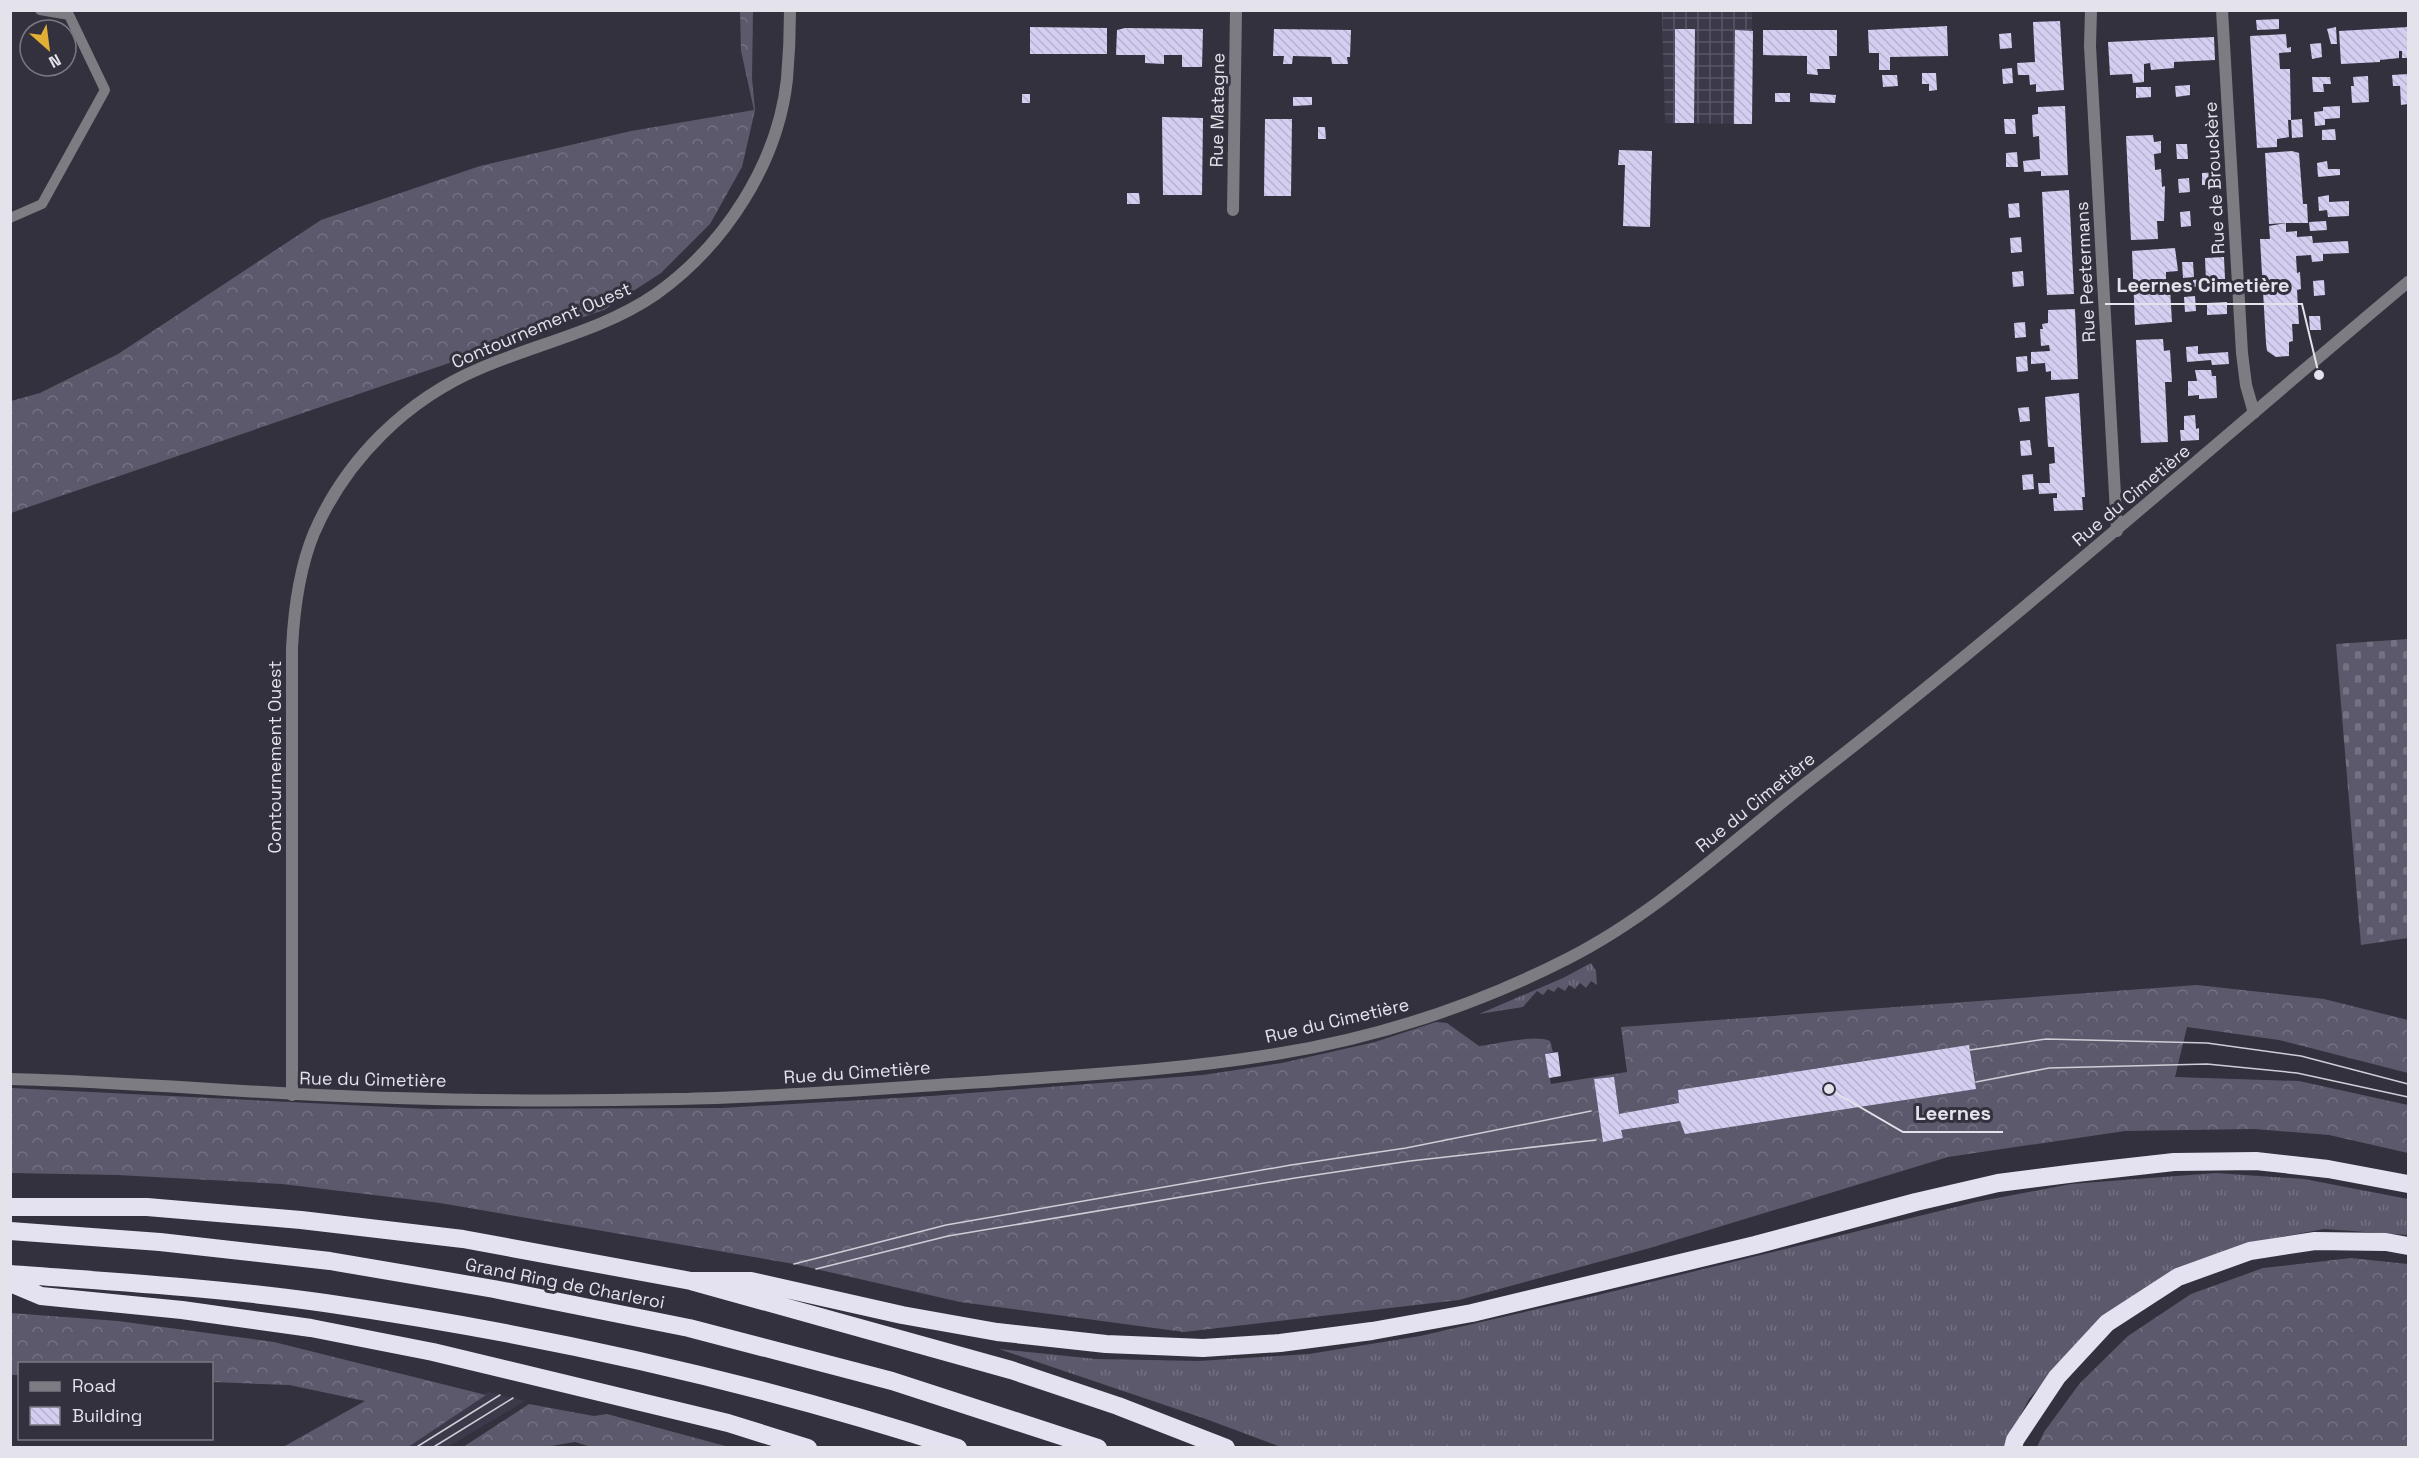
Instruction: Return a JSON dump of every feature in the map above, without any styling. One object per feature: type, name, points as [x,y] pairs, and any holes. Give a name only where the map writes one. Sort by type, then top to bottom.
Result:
[{"type":"highway","points":[[691,1281],[751,1281],[902,1315],[997,1332],[1106,1344],[1203,1348],[1280,1343],[1372,1331],[1472,1313],[1755,1245],[1916,1202],[1998,1183],[2174,1162],[2256,1161],[2328,1169],[2409,1184]]},
{"type":"highway","points":[[10,1207],[147,1207],[301,1220],[463,1239],[691,1281],[1011,1370],[1118,1406],[1226,1448]]},
{"type":"highway","name":"Grand Ring de Charleroi","points":[[10,1231],[160,1242],[330,1261],[505,1291],[690,1328],[881,1378],[1098,1448]]},
{"type":"highway","points":[[2013,1448],[2015,1440],[2057,1377],[2107,1323],[2178,1277],[2250,1251],[2315,1241],[2385,1242],[2409,1246]]},
{"type":"highway","points":[[10,1274],[153,1285],[323,1303],[489,1330],[686,1372],[885,1424],[958,1448]]},
{"type":"highway","points":[[10,1283],[41,1296],[182,1310],[311,1328],[433,1352],[728,1423],[808,1448]]},
{"type":"street","name":"Contournement Ouest","points":[[292,1095],[292,648],[294,610],[314,534],[336,490],[357,462],[381,434],[406,412],[445,386],[481,368],[578,333],[621,314],[655,294],[706,251],[750,189],[767,155],[779,119],[787,80],[790,10]]},
{"type":"street","name":"Rue Matagne","points":[[1233,210],[1236,10]]},
{"type":"street","name":"Rue Peetermans","points":[[2091,10],[2090,46],[2117,531]]},
{"type":"street","name":"Rue de Brouckère","points":[[2222,10],[2242,353],[2246,385],[2254,413]]},
{"type":"street","name":"Rue du Cimetière","points":[[10,1079],[402,1099],[675,1099],[825,1092],[1206,1064],[1283,1053],[1347,1039],[1411,1021],[1521,980],[1568,959],[1636,918],[1673,891],[1893,716],[2117,531],[2409,282]]},
{"type":"lane","points":[[10,218],[42,204],[105,90],[69,15],[40,10]]},
{"type":"shaded area","points":[[1662,11],[1752,11],[1752,124],[1665,123]]},
{"type":"shaded area","points":[[488,1392],[525,1401],[448,1447],[400,1448]]},
{"type":"green space","points":[[740,11],[753,11],[752,78],[755,110],[742,167],[710,224],[661,273],[604,310],[11,513],[11,401],[40,393],[118,354],[321,220],[480,166],[631,131],[754,110],[741,51]]},
{"type":"green space","points":[[2408,639],[2408,938],[2361,945],[2336,644]]},
{"type":"green space","points":[[1591,963],[1596,971],[1597,985],[1591,981],[1586,988],[1580,983],[1575,989],[1569,985],[1565,991],[1558,987],[1554,992],[1548,989],[1543,995],[1537,991],[1523,1007],[1479,1014],[1563,978]]},
{"type":"green space","points":[[2197,985],[2324,999],[2408,1020],[2408,1073],[2279,1040],[2187,1027],[2175,1077],[2299,1081],[2408,1105],[2408,1153],[2329,1135],[2254,1129],[2125,1131],[1948,1157],[1650,1248],[1459,1300],[1184,1332],[960,1302],[794,1264],[440,1203],[282,1184],[118,1175],[11,1173],[11,1088],[429,1109],[722,1108],[931,1096],[1203,1075],[1282,1063],[1375,1042],[1436,1022],[1447,1023],[1479,1046],[1525,1039],[1550,1041],[1553,1052],[1545,1054],[1551,1084],[1627,1072],[1621,1027]]},
{"type":"green space","points":[[2216,1173],[2304,1179],[2408,1199],[2408,1235],[2324,1229],[2253,1242],[2098,1322],[2029,1399],[2004,1447],[1281,1447],[1206,1419],[999,1349],[1096,1359],[1199,1361],[1309,1354],[1420,1336],[1594,1296],[1976,1202],[2071,1184]]},
{"type":"green space","points":[[2351,1258],[2408,1264],[2408,1447],[2037,1447],[2044,1432],[2080,1383],[2128,1336],[2191,1294],[2263,1268]]},
{"type":"green space","points":[[11,1313],[118,1321],[274,1342],[486,1395],[408,1447],[283,1447],[365,1401],[289,1385],[213,1382],[213,1362],[18,1362],[18,1375],[11,1375]]},
{"type":"green space","points":[[529,1404],[594,1416],[607,1414],[729,1447],[594,1448],[575,1442],[545,1447],[463,1447]]},
{"type":"building","points":[[2279,19],[2279,29],[2257,30],[2256,20]]},
{"type":"building","points":[[2060,21],[2064,90],[2036,92],[2036,84],[2030,85],[2029,75],[2018,75],[2017,63],[2035,62],[2033,22]]},
{"type":"building","points":[[1947,26],[1948,56],[1890,57],[1890,70],[1879,70],[1879,53],[1869,53],[1868,30]]},
{"type":"building","points":[[1030,27],[1107,28],[1107,54],[1030,54]]},
{"type":"building","points":[[2336,27],[2337,44],[2331,44],[2327,29]]},
{"type":"building","points":[[2408,27],[2408,58],[2402,58],[2402,51],[2399,51],[2399,58],[2380,60],[2380,62],[2341,64],[2339,31]]},
{"type":"building","points":[[1125,28],[1203,29],[1202,67],[1182,67],[1182,55],[1164,55],[1164,64],[1145,63],[1145,55],[1116,55],[1117,30]]},
{"type":"building","points":[[1274,29],[1351,30],[1348,64],[1332,64],[1331,57],[1293,56],[1292,64],[1283,64],[1284,56],[1273,56]]},
{"type":"building","points":[[1675,29],[1695,29],[1694,123],[1675,123]]},
{"type":"building","points":[[1735,30],[1753,31],[1752,124],[1734,124]]},
{"type":"building","points":[[1763,30],[1837,30],[1837,56],[1829,56],[1830,69],[1817,69],[1818,75],[1807,74],[1807,56],[1763,55]]},
{"type":"building","points":[[2011,33],[2012,48],[2000,49],[1999,34]]},
{"type":"building","points":[[2286,34],[2287,48],[2291,47],[2291,52],[2279,53],[2280,69],[2290,69],[2289,137],[2277,139],[2277,147],[2257,148],[2250,36]]},
{"type":"building","points":[[2214,37],[2215,60],[2174,62],[2174,68],[2151,70],[2150,63],[2144,64],[2144,82],[2133,83],[2132,74],[2110,75],[2108,42]]},
{"type":"building","points":[[2321,43],[2322,57],[2312,59],[2310,44]]},
{"type":"building","points":[[2012,68],[2013,83],[2003,84],[2002,69]]},
{"type":"building","points":[[1922,73],[1936,73],[1937,90],[1929,91],[1929,84],[1922,84]]},
{"type":"building","points":[[2408,74],[2408,104],[2401,105],[2400,86],[2393,86],[2392,75]]},
{"type":"building","points":[[1882,75],[1897,75],[1898,86],[1883,87]]},
{"type":"building","points":[[2368,76],[2369,102],[2352,103],[2353,77]]},
{"type":"building","points":[[2312,77],[2330,77],[2331,84],[2323,84],[2324,92],[2313,92]]},
{"type":"building","points":[[2190,85],[2190,95],[2176,97],[2175,86]]},
{"type":"building","points":[[2136,87],[2151,87],[2151,97],[2136,98]]},
{"type":"building","points":[[1775,93],[1790,93],[1790,102],[1775,102]]},
{"type":"building","points":[[1810,93],[1836,95],[1835,103],[1810,102]]},
{"type":"building","points":[[1022,94],[1030,94],[1030,103],[1022,103]]},
{"type":"building","points":[[1293,97],[1312,97],[1312,105],[1293,106]]},
{"type":"building","points":[[2065,106],[2068,175],[2041,176],[2041,171],[2024,172],[2023,161],[2040,159],[2039,136],[2033,137],[2032,115],[2038,114],[2038,107]]},
{"type":"building","points":[[2340,106],[2340,118],[2325,119],[2325,125],[2315,126],[2314,112],[2323,111],[2323,107]]},
{"type":"building","points":[[1162,117],[1203,118],[1202,195],[1163,195]]},
{"type":"building","points":[[1265,119],[1292,119],[1291,196],[1264,196]]},
{"type":"building","points":[[2004,119],[2015,119],[2016,134],[2005,134]]},
{"type":"building","points":[[2302,119],[2303,137],[2292,138],[2291,120]]},
{"type":"building","points":[[1318,127],[1325,127],[1326,139],[1318,139]]},
{"type":"building","points":[[2335,129],[2336,140],[2322,140],[2322,130]]},
{"type":"building","points":[[2153,135],[2154,142],[2161,141],[2161,153],[2154,154],[2155,170],[2161,169],[2162,187],[2165,186],[2164,221],[2157,221],[2158,239],[2131,240],[2126,136]]},
{"type":"building","points":[[2176,144],[2187,144],[2188,159],[2177,159]]},
{"type":"building","points":[[1619,150],[1652,151],[1650,227],[1623,226],[1625,165],[1618,165]]},
{"type":"building","points":[[2292,151],[2299,153],[2303,204],[2307,204],[2308,223],[2269,224],[2265,153]]},
{"type":"building","points":[[2017,152],[2018,167],[2006,167],[2006,153]]},
{"type":"building","points":[[2327,161],[2328,169],[2340,169],[2340,175],[2318,177],[2317,163]]},
{"type":"building","points":[[2221,172],[2222,184],[2202,185],[2202,173]]},
{"type":"building","points":[[2189,178],[2190,192],[2179,193],[2178,179]]},
{"type":"building","points":[[2069,190],[2074,294],[2047,295],[2042,192]]},
{"type":"building","points":[[1127,193],[1139,193],[1140,204],[1127,204]]},
{"type":"building","points":[[2329,195],[2329,202],[2349,201],[2349,216],[2328,217],[2327,210],[2319,211],[2318,197]]},
{"type":"building","points":[[2019,203],[2020,217],[2009,218],[2008,204]]},
{"type":"building","points":[[2190,211],[2191,226],[2181,227],[2180,212]]},
{"type":"building","points":[[2326,221],[2327,230],[2310,231],[2309,222]]},
{"type":"building","points":[[2286,223],[2286,232],[2297,231],[2297,237],[2312,236],[2313,243],[2348,241],[2349,253],[2323,254],[2323,261],[2312,262],[2311,255],[2296,256],[2301,289],[2297,290],[2299,324],[2292,324],[2293,341],[2289,342],[2289,356],[2276,357],[2267,351],[2260,239],[2270,239],[2269,226]]},
{"type":"building","points":[[2021,237],[2022,252],[2011,253],[2010,238]]},
{"type":"building","points":[[2175,248],[2178,271],[2166,272],[2166,281],[2160,282],[2161,288],[2170,288],[2172,322],[2135,325],[2132,251]]},
{"type":"building","points":[[2224,257],[2225,279],[2206,280],[2205,258]]},
{"type":"building","points":[[2182,262],[2193,262],[2194,277],[2183,278]]},
{"type":"building","points":[[2023,271],[2024,286],[2013,287],[2012,272]]},
{"type":"building","points":[[2203,279],[2204,286],[2193,287],[2193,280]]},
{"type":"building","points":[[2324,280],[2325,295],[2314,296],[2313,281]]},
{"type":"building","points":[[2195,296],[2196,311],[2185,312],[2184,297]]},
{"type":"building","points":[[2227,302],[2227,314],[2207,315],[2207,303]]},
{"type":"building","points":[[2075,309],[2078,379],[2051,380],[2051,371],[2046,372],[2045,363],[2031,364],[2031,352],[2050,351],[2049,345],[2041,346],[2040,329],[2043,329],[2042,324],[2048,323],[2048,310]]},
{"type":"building","points":[[2309,316],[2320,316],[2321,330],[2310,330]]},
{"type":"building","points":[[2025,322],[2026,337],[2015,338],[2014,323]]},
{"type":"building","points":[[2163,339],[2164,351],[2170,350],[2172,382],[2165,382],[2168,442],[2141,443],[2136,340]]},
{"type":"building","points":[[2198,346],[2198,354],[2228,352],[2229,364],[2212,365],[2211,360],[2187,362],[2186,347]]},
{"type":"building","points":[[2027,356],[2028,371],[2017,372],[2016,357]]},
{"type":"building","points":[[2195,370],[2211,370],[2212,376],[2216,376],[2217,398],[2199,399],[2199,395],[2188,396],[2188,381],[2197,381]]},
{"type":"building","points":[[2079,393],[2085,497],[2082,497],[2083,510],[2054,511],[2053,498],[2057,498],[2057,493],[2039,494],[2038,483],[2050,483],[2049,464],[2055,463],[2054,447],[2048,447],[2045,397]]},
{"type":"building","points":[[2029,407],[2030,421],[2020,422],[2018,408]]},
{"type":"building","points":[[2195,415],[2196,429],[2199,428],[2199,440],[2181,441],[2180,430],[2184,430],[2184,416]]},
{"type":"building","points":[[2030,440],[2032,455],[2021,456],[2020,441]]},
{"type":"building","points":[[2033,474],[2034,489],[2023,490],[2022,475]]},
{"type":"building","points":[[1969,1045],[1976,1089],[1685,1134],[1680,1121],[1621,1130],[1623,1138],[1603,1142],[1594,1079],[1614,1077],[1619,1114],[1679,1103],[1678,1090]]},
{"type":"building","points":[[1558,1052],[1561,1076],[1549,1078],[1545,1054]]},
{"type":"tram line","points":[[1970,1050],[2046,1039],[2207,1043],[2301,1056],[2408,1084]]},
{"type":"tram line","points":[[1976,1082],[2049,1068],[2207,1064],[2297,1073],[2408,1097]]},
{"type":"tram line","points":[[794,1264],[946,1225],[1291,1165],[1406,1148],[1591,1111]]},
{"type":"tram line","points":[[816,1269],[948,1236],[1295,1178],[1410,1161],[1596,1140]]},
{"type":"tram line","points":[[415,1448],[500,1395]]},
{"type":"tram line","points":[[432,1448],[513,1398]]},
{"type":"place","name":"Leernes Cimetière","points":[[2319,375]]},
{"type":"place","name":"Leernes","points":[[1829,1089]]}]
